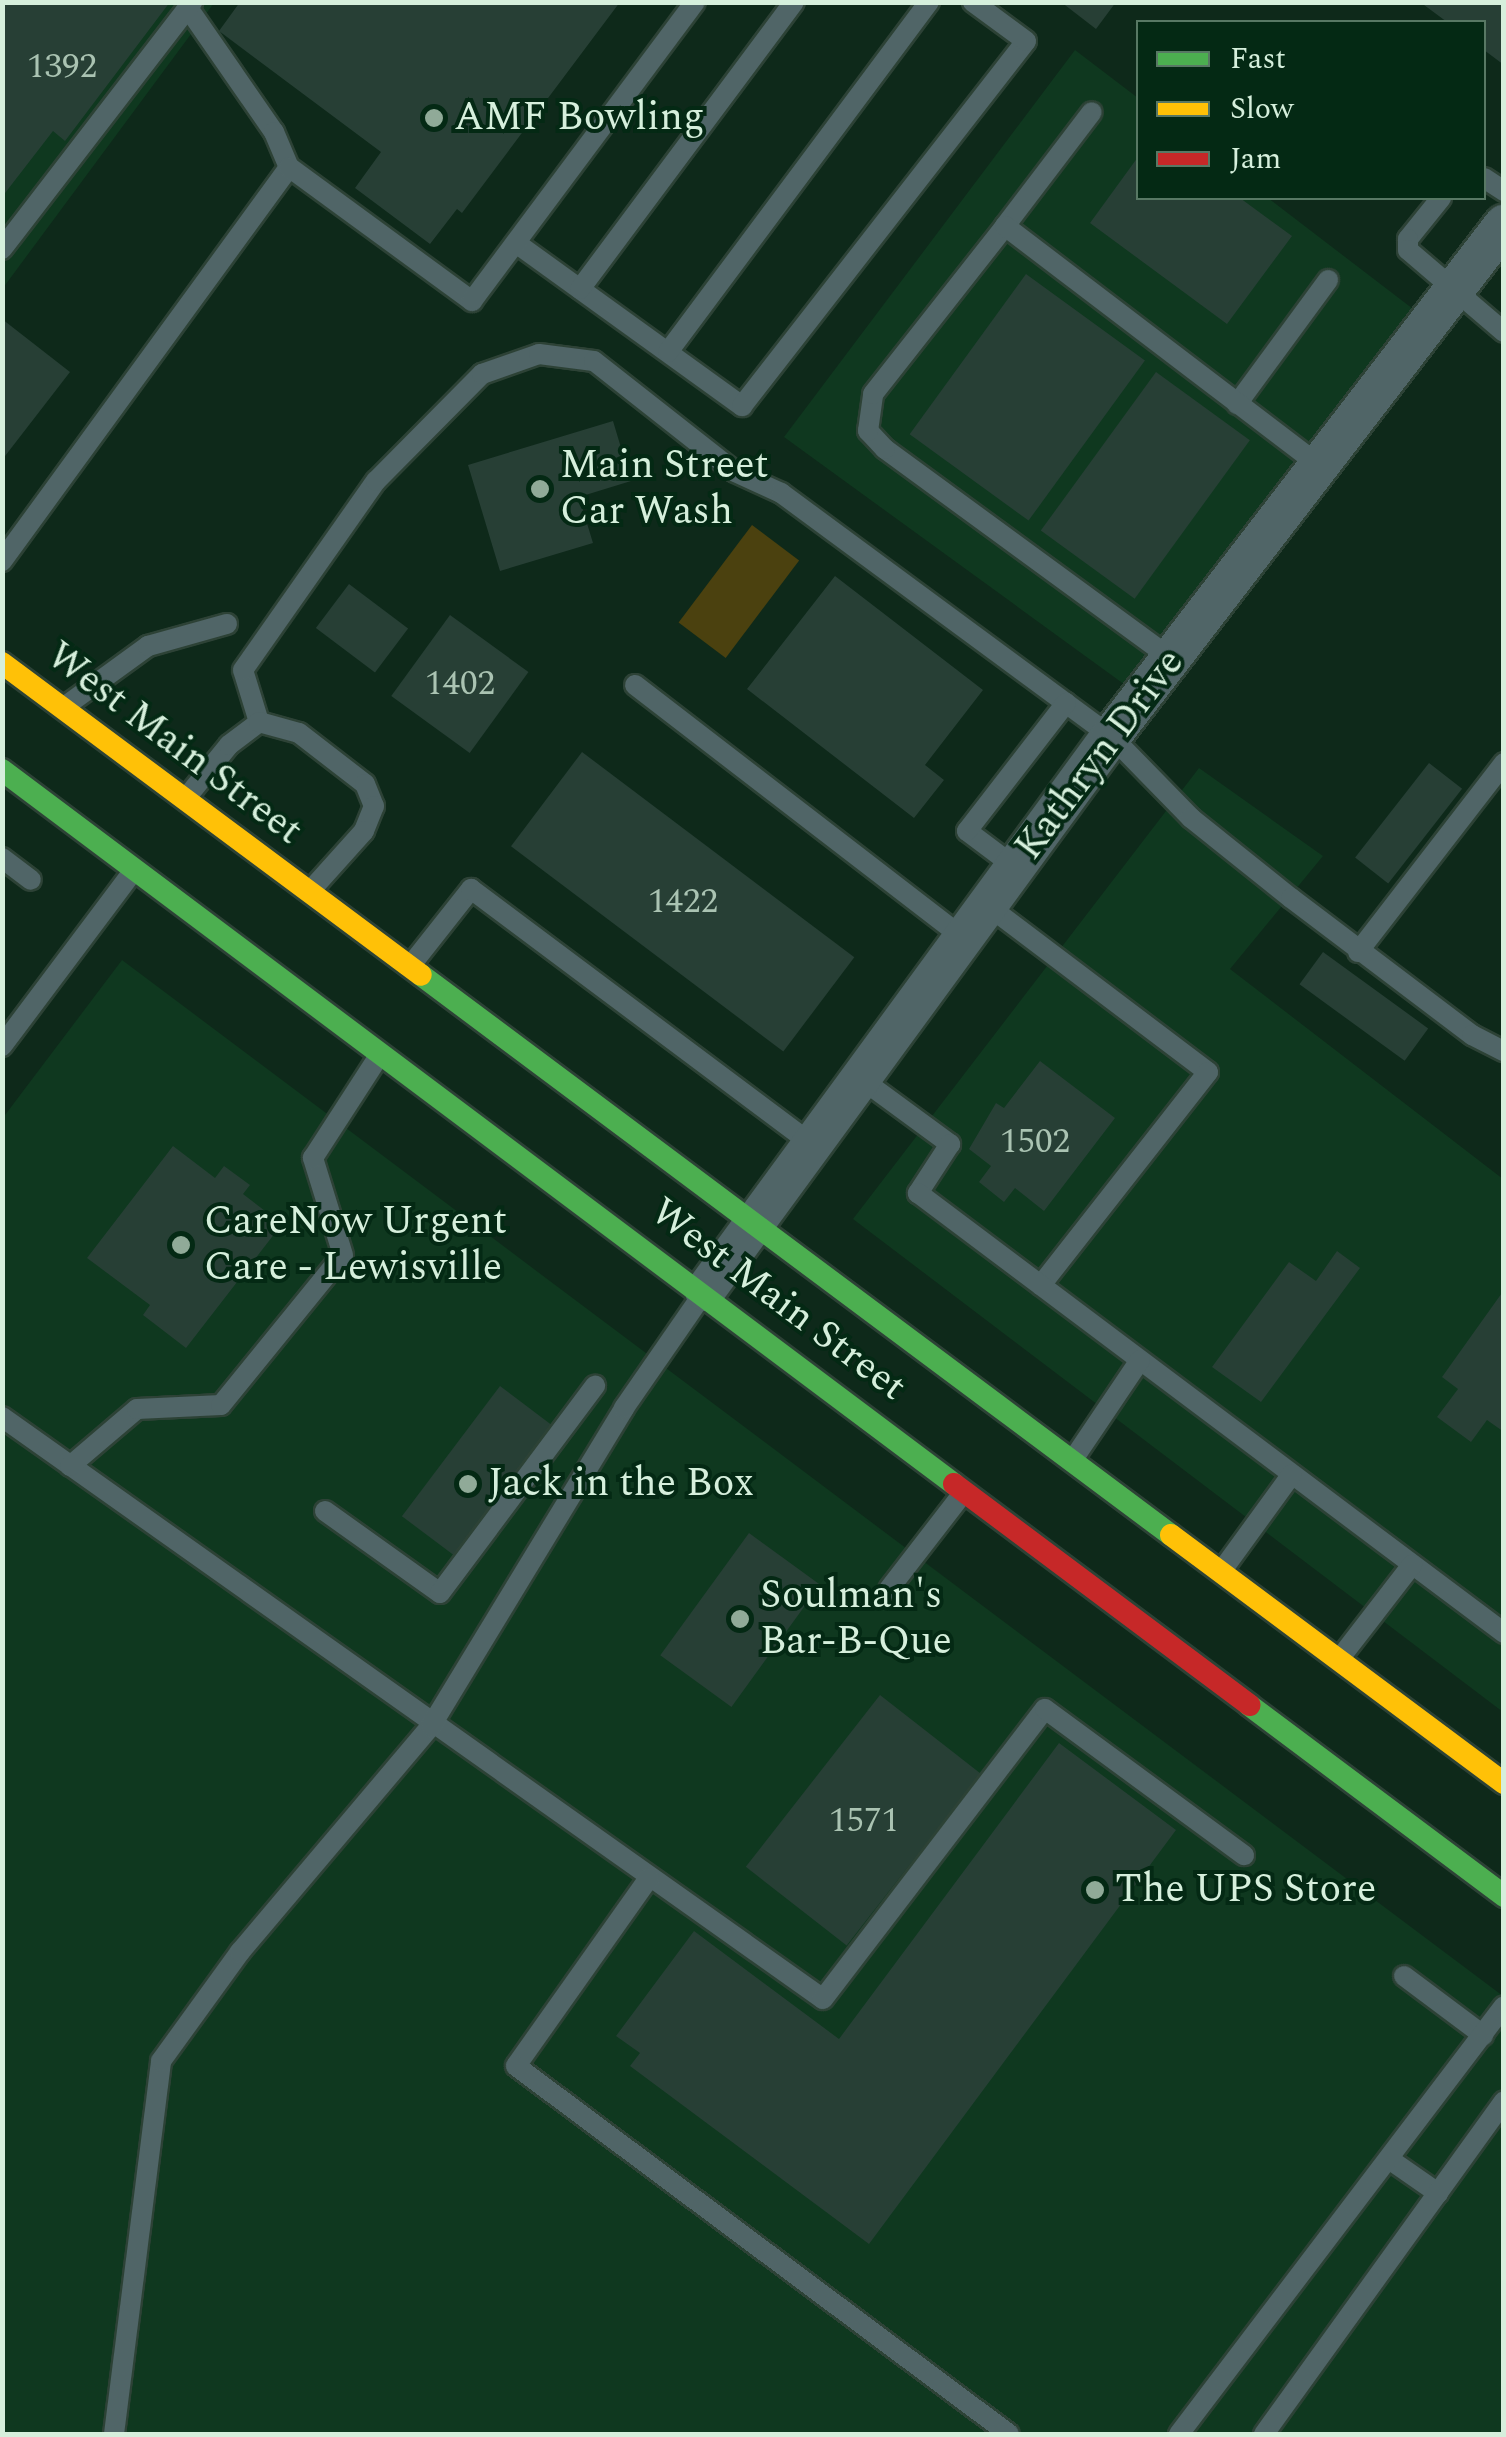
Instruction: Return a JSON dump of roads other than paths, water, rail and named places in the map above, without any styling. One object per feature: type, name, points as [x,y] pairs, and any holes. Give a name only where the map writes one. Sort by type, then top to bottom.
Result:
[{"type":"main road","name":"West Main Street","points":[[2,663],[57,715],[185,799],[756,1220],[1495,1776]]},
{"type":"main road","name":"West Main Street","points":[[11,769],[136,868],[704,1291],[1504,1896]]},
{"type":"street","name":"Kathryn Drive","points":[[704,1291],[1111,736],[1322,467],[1504,225]]},
{"type":"lane","points":[[2,249],[190,6],[264,117],[289,167],[472,301],[696,2]]},
{"type":"lane","points":[[580,289],[794,2]]},
{"type":"lane","points":[[668,352],[929,2]]},
{"type":"lane","points":[[516,243],[742,406],[1026,41],[973,2]]},
{"type":"lane","points":[[1092,112],[873,394],[868,430],[1172,659]]},
{"type":"lane","points":[[2,561],[289,167]]},
{"type":"lane","points":[[1439,200],[1408,238],[1408,250],[1504,332]]},
{"type":"lane","points":[[1006,226],[1322,467]]},
{"type":"lane","points":[[1237,404],[1328,280]]},
{"type":"lane","points":[[259,722],[243,670],[376,481],[482,374],[539,354],[594,361],[736,472],[781,492],[1111,736],[1192,818],[1358,952],[1504,1051]]},
{"type":"lane","points":[[57,715],[148,646],[227,624]]},
{"type":"lane","points":[[635,685],[963,938]]},
{"type":"lane","points":[[1015,866],[967,831],[1066,703]]},
{"type":"lane","points":[[185,799],[230,745],[259,722]]},
{"type":"lane","points":[[259,722],[298,733],[365,784],[374,806],[364,832],[310,892]]},
{"type":"lane","points":[[1358,952],[1504,763]]},
{"type":"lane","points":[[2,858],[31,880]]},
{"type":"lane","points":[[2,1046],[136,868]]},
{"type":"lane","points":[[410,966],[470,889],[812,1144]]},
{"type":"lane","points":[[987,905],[1208,1072],[1041,1285]]},
{"type":"lane","points":[[70,1466],[138,1409],[221,1404],[343,1255],[313,1158],[382,1051]]},
{"type":"lane","points":[[860,1078],[950,1144],[918,1193],[1504,1633]]},
{"type":"lane","points":[[114,2434],[161,2062],[240,1952],[432,1726],[624,1408],[704,1291]]},
{"type":"lane","points":[[1073,1460],[1140,1360]]},
{"type":"lane","points":[[325,1511],[440,1593],[594,1386]]},
{"type":"lane","points":[[2,1417],[823,2000],[1046,1709],[1244,1855]]},
{"type":"lane","points":[[1222,1571],[1292,1474]]},
{"type":"lane","points":[[889,1589],[966,1489]]},
{"type":"lane","points":[[1339,1659],[1412,1565]]},
{"type":"lane","points":[[1495,1776],[1504,1748]]},
{"type":"lane","points":[[649,1878],[516,2066],[1009,2434]]},
{"type":"lane","points":[[1404,1976],[1483,2035]]},
{"type":"lane","points":[[1179,2434],[1504,2006]]},
{"type":"lane","points":[[1264,2434],[1504,2101]]},
{"type":"lane","points":[[1388,2159],[1438,2193]]},
{"type":"place","name":"AMF Bowling","points":[[434,118]]},
{"type":"place","name":"Main Street Car Wash","points":[[540,489]]},
{"type":"place","name":"CareNow Urgent Care - Lewisville","points":[[181,1245]]},
{"type":"place","name":"Jack in the Box","points":[[468,1484]]},
{"type":"place","name":"Soulman's Bar-B-Que","points":[[740,1619]]},
{"type":"place","name":"The UPS Store","points":[[1095,1890]]}]
